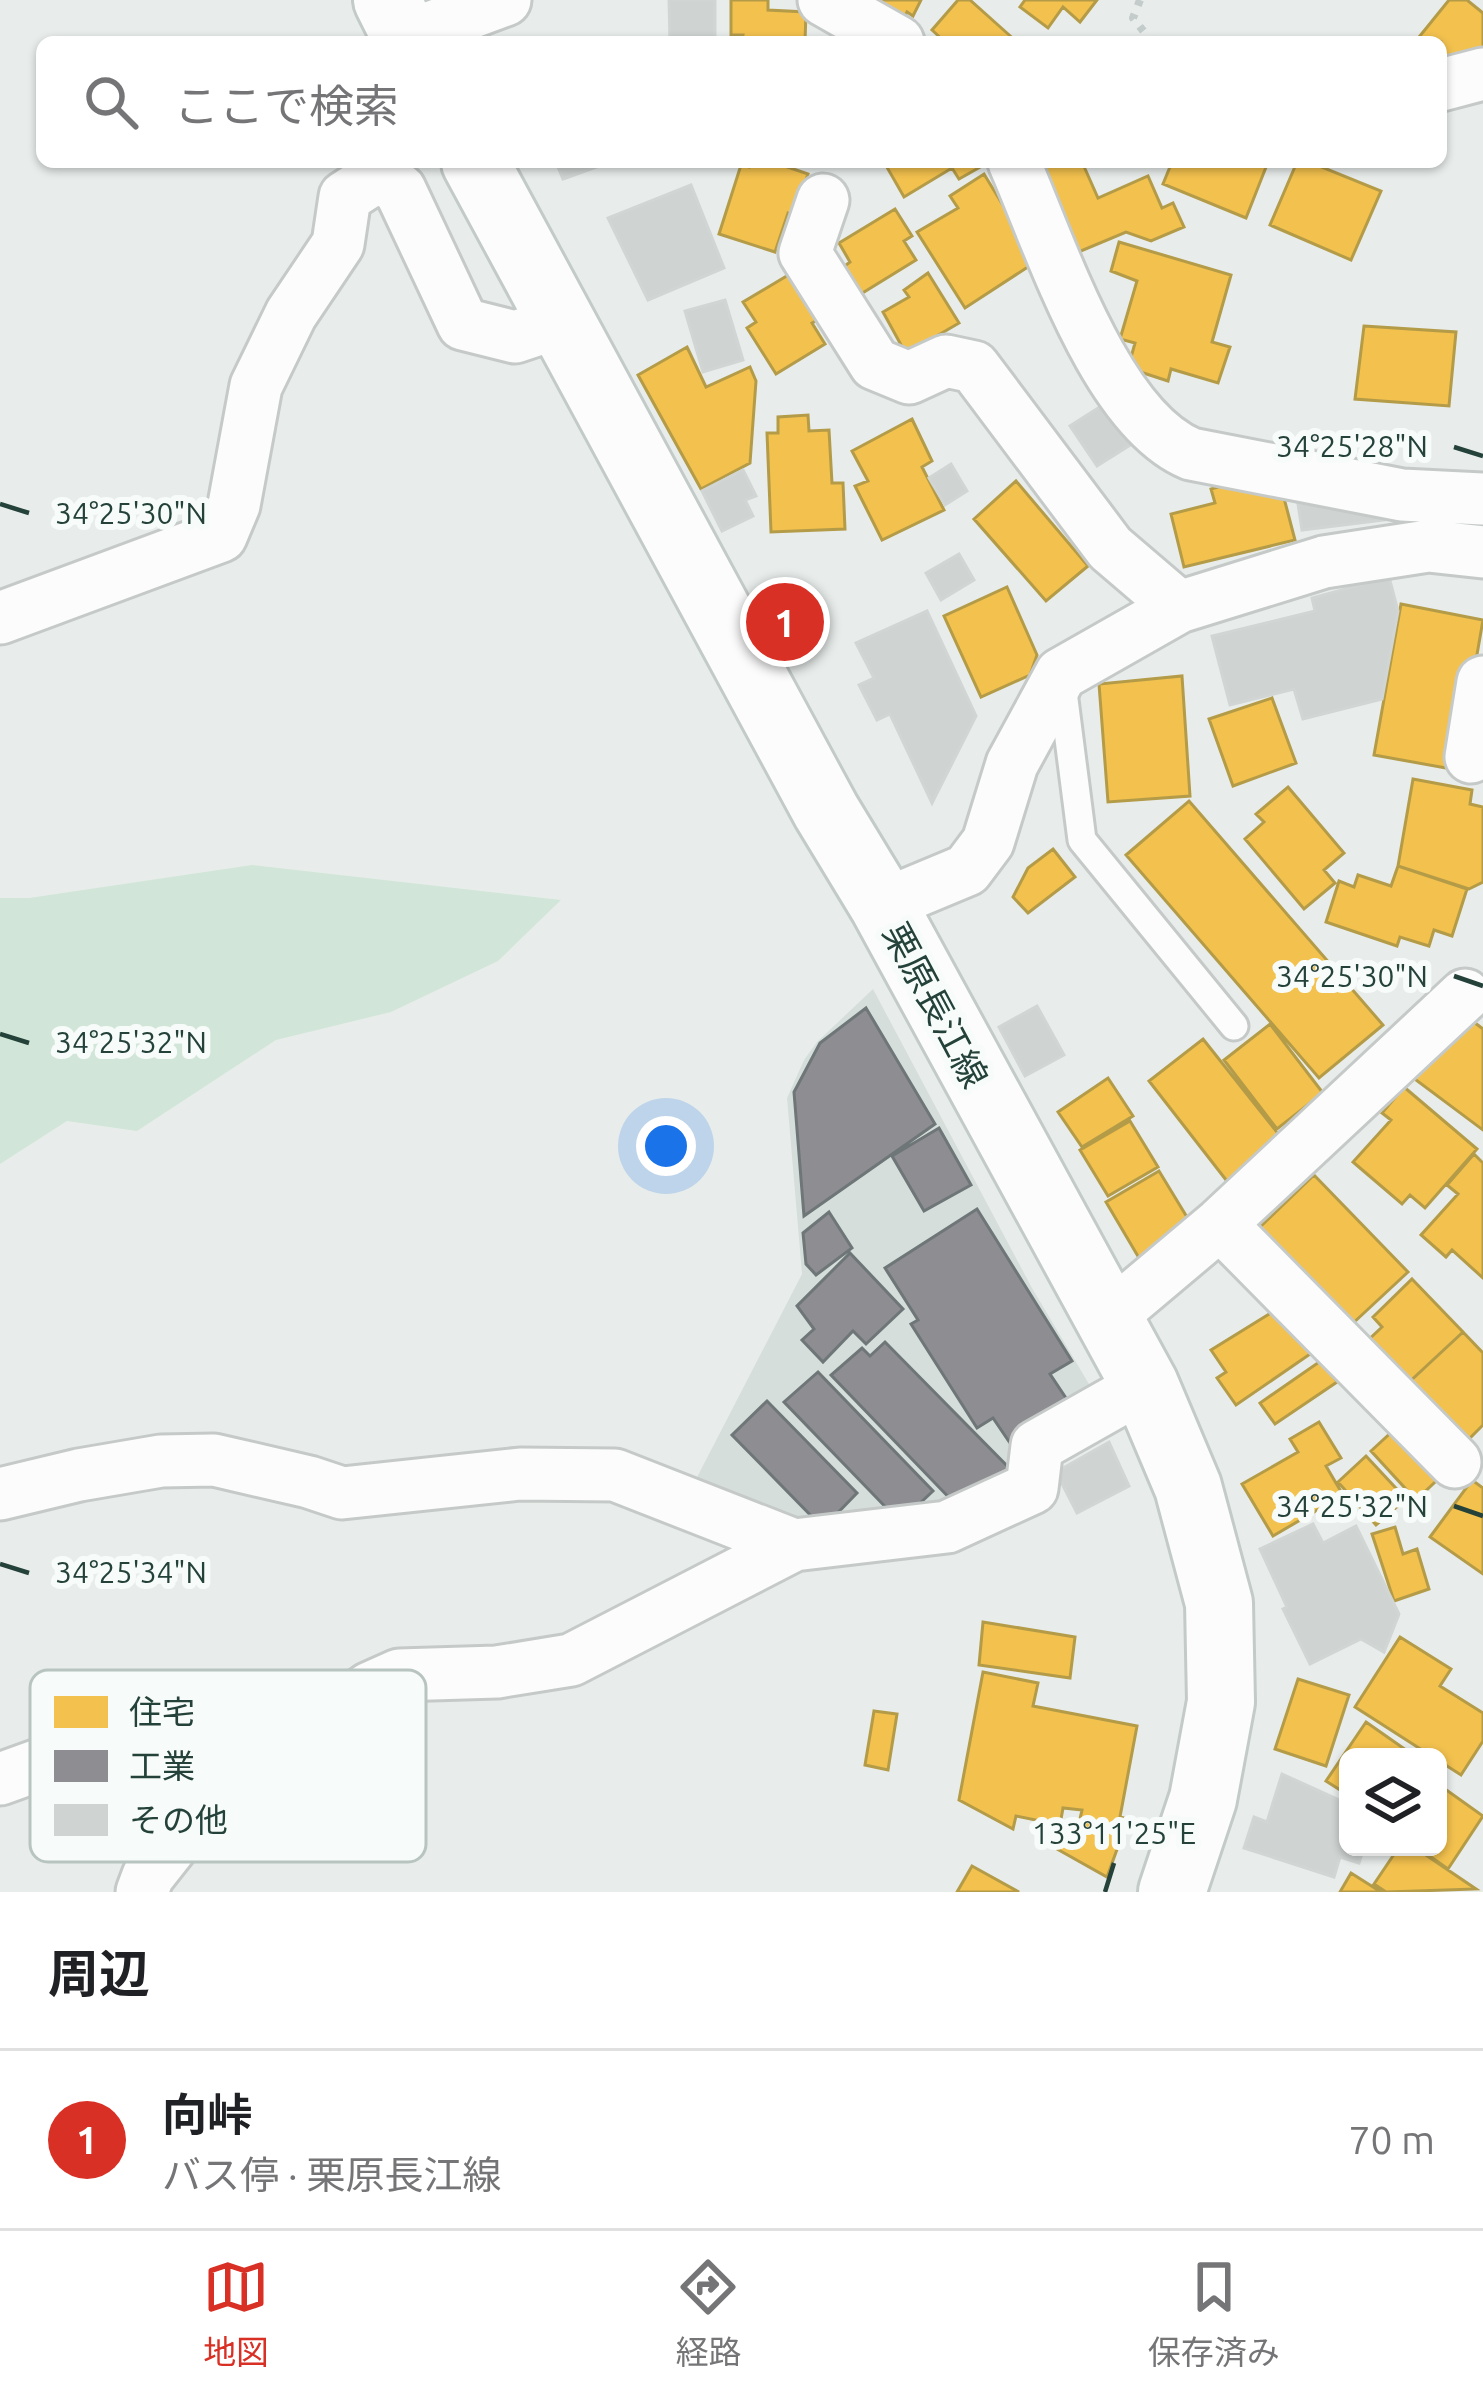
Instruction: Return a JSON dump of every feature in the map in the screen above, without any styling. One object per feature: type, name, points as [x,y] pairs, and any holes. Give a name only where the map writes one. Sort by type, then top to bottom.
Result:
[{"type":"main road","name":"栗原長江線","points":[[478,168],[826,812],[883,905],[1145,1385],[1187,1487],[1219,1603],[1221,1702],[1203,1799],[1172,1892]]},
{"type":"street","points":[[400,26],[505,0]]},
{"type":"street","points":[[824,0],[887,36]]},
{"type":"street","points":[[1447,83],[1483,74]]},
{"type":"street","points":[[1017,168],[1103,364],[1142,421],[1172,446],[1191,454],[1402,495],[1483,499]]},
{"type":"street","points":[[0,618],[221,536],[234,505],[256,386],[291,314],[338,244],[345,197],[379,175],[400,190],[464,325],[514,337],[563,321]]},
{"type":"street","points":[[823,200],[805,253],[875,364],[909,378],[946,361],[974,367],[1110,548],[1180,607]]},
{"type":"street","points":[[883,905],[967,870],[988,842],[1012,764],[1061,674],[1180,607],[1324,562],[1427,546],[1483,552]]},
{"type":"street","points":[[1471,757],[1483,682]]},
{"type":"street","points":[[1106,1320],[1220,1224],[1465,995]]},
{"type":"street","points":[[1220,1224],[1455,1462]]},
{"type":"street","points":[[426,1674],[496,1672],[571,1660],[794,1545],[947,1527],[1032,1488],[1037,1445],[1145,1385]]},
{"type":"street","points":[[0,1494],[160,1461],[214,1460],[342,1493],[520,1474],[615,1475],[794,1545]]},
{"type":"street","points":[[0,1778],[30,1768]]},
{"type":"street","points":[[142,1892],[159,1862]]},
{"type":"lane","points":[[1061,674],[1082,840],[1234,1026]]},
{"type":"path","points":[[1140,0],[1133,18],[1147,36]]},
{"type":"shaded area","points":[[873,989],[1032,1288],[1089,1384],[1082,1404],[1019,1479],[977,1504],[814,1528],[693,1485],[802,1274],[787,1098],[817,1042]]},
{"type":"green space","points":[[252,865],[561,900],[498,961],[391,1012],[276,1040],[137,1131],[67,1121],[0,1164],[0,898],[29,898]]},
{"type":"building: 住宅","points":[[731,0],[768,0],[768,10],[806,12],[805,36],[731,35]]},
{"type":"building: 住宅","points":[[863,0],[921,0],[913,16],[907,12],[900,25]]},
{"type":"building: 住宅","points":[[958,0],[970,0],[1010,36],[938,36],[932,30]]},
{"type":"building: 住宅","points":[[1025,0],[1097,0],[1080,22],[1063,7],[1048,28],[1020,7]]},
{"type":"building: 住宅","points":[[1449,0],[1467,0],[1483,13],[1483,47],[1460,76],[1447,66],[1447,36],[1420,36]]},
{"type":"building: 住宅","points":[[740,168],[790,168],[808,174],[775,252],[719,234]]},
{"type":"building: 住宅","points":[[887,168],[952,168],[904,197]]},
{"type":"building: 住宅","points":[[952,168],[978,168],[959,179]]},
{"type":"building: 住宅","points":[[1044,168],[1085,168],[1098,198],[1148,176],[1162,208],[1173,203],[1184,227],[1151,241],[1126,232],[1069,256],[1032,174]]},
{"type":"building: 住宅","points":[[1170,168],[1266,168],[1246,218],[1163,184]]},
{"type":"building: 住宅","points":[[1294,168],[1324,168],[1381,191],[1351,260],[1270,225]]},
{"type":"building: 住宅","points":[[984,174],[1037,261],[965,308],[917,232],[958,208],[950,196]]},
{"type":"building: 住宅","points":[[895,209],[912,236],[904,241],[916,260],[856,297],[838,271],[850,262],[839,243]]},
{"type":"building: 住宅","points":[[1119,242],[1231,275],[1212,342],[1230,347],[1218,383],[1171,369],[1168,381],[1128,368],[1135,343],[1120,339],[1137,281],[1111,271]]},
{"type":"building: 住宅","points":[[795,271],[823,317],[812,323],[825,344],[776,374],[747,328],[756,322],[743,302]]},
{"type":"building: 住宅","points":[[928,273],[959,323],[906,354],[883,312],[909,297],[904,290]]},
{"type":"building: 住宅","points":[[1364,326],[1456,332],[1449,406],[1355,399]]},
{"type":"building: 住宅","points":[[687,347],[706,387],[750,367],[756,381],[750,463],[701,489],[638,375]]},
{"type":"building: 住宅","points":[[808,415],[809,431],[829,430],[832,483],[843,483],[845,529],[771,532],[767,433],[778,433],[778,417]]},
{"type":"building: 住宅","points":[[912,419],[932,461],[922,467],[944,510],[882,540],[855,486],[868,481],[852,451]]},
{"type":"building: 住宅","points":[[1245,479],[1284,498],[1295,540],[1184,567],[1171,514],[1215,503],[1211,489]]},
{"type":"building: 住宅","points":[[1016,481],[1088,566],[1046,601],[974,519]]},
{"type":"building: 住宅","points":[[1007,587],[1037,655],[1030,675],[981,697],[944,616]]},
{"type":"building: 住宅","points":[[1401,604],[1483,620],[1457,770],[1374,755]]},
{"type":"building: 住宅","points":[[1182,676],[1190,796],[1108,802],[1099,684]]},
{"type":"building: 住宅","points":[[1272,698],[1296,763],[1233,786],[1209,719]]},
{"type":"building: 住宅","points":[[1413,779],[1472,790],[1470,804],[1483,807],[1483,882],[1469,889],[1398,866]]},
{"type":"building: 住宅","points":[[1288,787],[1344,853],[1324,870],[1335,883],[1304,909],[1245,839],[1264,822],[1256,814]]},
{"type":"building: 住宅","points":[[1189,801],[1383,1025],[1319,1078],[1126,855]]},
{"type":"building: 住宅","points":[[1053,849],[1075,877],[1028,913],[1013,897],[1028,868]]},
{"type":"building: 住宅","points":[[1398,866],[1467,889],[1452,936],[1434,930],[1429,946],[1400,937],[1397,946],[1326,922],[1339,881],[1354,887],[1358,875],[1391,886]]},
{"type":"building: 住宅","points":[[1462,1013],[1483,1029],[1483,1130],[1412,1077]]},
{"type":"building: 住宅","points":[[1270,1024],[1323,1093],[1277,1129],[1224,1060]]},
{"type":"building: 住宅","points":[[1203,1039],[1284,1141],[1230,1185],[1149,1081]]},
{"type":"building: 住宅","points":[[1108,1078],[1133,1116],[1082,1147],[1058,1112]]},
{"type":"building: 住宅","points":[[1404,1087],[1477,1149],[1425,1208],[1410,1195],[1402,1204],[1353,1162],[1391,1120],[1382,1113]]},
{"type":"building: 住宅","points":[[1130,1121],[1158,1167],[1108,1196],[1080,1150]]},
{"type":"building: 住宅","points":[[1474,1154],[1483,1163],[1483,1278],[1452,1250],[1446,1257],[1421,1235],[1458,1194],[1447,1185]]},
{"type":"building: 住宅","points":[[1159,1171],[1193,1227],[1139,1258],[1106,1202]]},
{"type":"building: 住宅","points":[[1314,1175],[1408,1272],[1350,1326],[1258,1229]]},
{"type":"building: 住宅","points":[[1412,1279],[1463,1332],[1405,1386],[1364,1344],[1382,1327],[1373,1317]]},
{"type":"building: 住宅","points":[[1282,1306],[1316,1350],[1236,1405],[1217,1378],[1226,1372],[1211,1350]]},
{"type":"building: 住宅","points":[[1463,1332],[1483,1353],[1483,1425],[1463,1445],[1405,1386]]},
{"type":"building: 住宅","points":[[1322,1360],[1337,1382],[1275,1424],[1260,1403]]},
{"type":"building: 住宅","points":[[1408,1417],[1452,1466],[1416,1500],[1371,1451]]},
{"type":"building: 住宅","points":[[1319,1422],[1341,1458],[1326,1466],[1343,1495],[1273,1536],[1242,1484],[1298,1452],[1290,1439]]},
{"type":"building: 住宅","points":[[1366,1456],[1406,1499],[1376,1525],[1338,1482]]},
{"type":"building: 住宅","points":[[1472,1480],[1483,1488],[1483,1574],[1430,1537]]},
{"type":"building: 住宅","points":[[1395,1527],[1403,1554],[1417,1549],[1429,1589],[1394,1601],[1372,1534]]},
{"type":"building: 住宅","points":[[983,1622],[1075,1637],[1070,1678],[979,1665]]},
{"type":"building: 住宅","points":[[1400,1637],[1451,1669],[1440,1686],[1483,1713],[1483,1741],[1461,1775],[1447,1766],[1447,1748],[1419,1748],[1355,1707]]},
{"type":"building: 住宅","points":[[983,1672],[1038,1683],[1033,1706],[1137,1726],[1120,1817],[1128,1819],[1107,1877],[1057,1849],[1060,1833],[1076,1836],[1082,1810],[1063,1808],[1060,1825],[1016,1816],[1013,1829],[959,1800]]},
{"type":"building: 住宅","points":[[1298,1679],[1349,1695],[1326,1766],[1275,1749]]},
{"type":"building: 住宅","points":[[874,1711],[897,1714],[888,1770],[865,1765]]},
{"type":"building: 住宅","points":[[1366,1722],[1403,1748],[1348,1748]]},
{"type":"building: 住宅","points":[[1339,1762],[1339,1789],[1326,1781]]},
{"type":"building: 住宅","points":[[1447,1790],[1483,1816],[1448,1869],[1430,1856],[1447,1856]]},
{"type":"building: 住宅","points":[[1393,1856],[1427,1856],[1476,1889],[1386,1892],[1374,1884]]},
{"type":"building: 住宅","points":[[972,1866],[1019,1892],[957,1892]]},
{"type":"building: 住宅","points":[[1351,1873],[1381,1892],[1340,1892]]},
{"type":"building: 工業","points":[[866,1008],[935,1124],[804,1216],[794,1092],[820,1043]]},
{"type":"building: 工業","points":[[939,1128],[971,1185],[924,1211],[892,1156]]},
{"type":"building: 工業","points":[[977,1209],[1072,1361],[1050,1374],[1072,1407],[1012,1446],[993,1418],[977,1428],[911,1324],[918,1320],[885,1268]]},
{"type":"building: 工業","points":[[829,1212],[852,1248],[816,1275],[806,1264],[803,1233]]},
{"type":"building: 工業","points":[[850,1253],[903,1309],[866,1344],[853,1331],[823,1362],[802,1340],[814,1329],[797,1306]]},
{"type":"building: 工業","points":[[885,1342],[1018,1477],[959,1508],[831,1375],[862,1348],[870,1356]]},
{"type":"building: 工業","points":[[818,1372],[933,1491],[900,1522],[784,1402]]},
{"type":"building: 工業","points":[[767,1401],[857,1493],[823,1528],[732,1435]]},
{"type":"building: その他","points":[[669,0],[715,0],[715,36],[670,36]]},
{"type":"building: その他","points":[[558,168],[593,168],[563,179]]},
{"type":"building: その他","points":[[691,185],[724,268],[648,300],[608,218]]},
{"type":"building: その他","points":[[725,300],[743,360],[703,372],[685,311]]},
{"type":"building: その他","points":[[1109,401],[1135,442],[1097,466],[1070,426]]},
{"type":"building: その他","points":[[951,464],[967,491],[945,505],[929,478]]},
{"type":"building: その他","points":[[743,470],[756,496],[745,500],[753,516],[722,531],[702,491]]},
{"type":"building: その他","points":[[1352,496],[1383,508],[1384,520],[1302,530],[1298,504]]},
{"type":"building: その他","points":[[959,554],[974,580],[941,600],[926,573]]},
{"type":"building: その他","points":[[1389,577],[1398,611],[1382,699],[1303,719],[1294,689],[1230,705],[1212,636],[1315,611],[1312,598]]},
{"type":"building: その他","points":[[927,611],[976,716],[932,803],[890,714],[877,720],[859,685],[874,678],[856,643]]},
{"type":"building: その他","points":[[1037,1006],[1064,1055],[1025,1076],[999,1027]]},
{"type":"building: その他","points":[[1109,1442],[1129,1486],[1077,1513],[1056,1472]]},
{"type":"building: その他","points":[[1313,1524],[1323,1543],[1356,1526],[1399,1614],[1384,1652],[1361,1639],[1310,1664],[1260,1549]]},
{"type":"building: その他","points":[[1282,1774],[1339,1800],[1339,1856],[1361,1856],[1359,1863],[1340,1857],[1334,1877],[1244,1848],[1254,1817],[1267,1822]]},
{"type":"place","name":"向峠","points":[[785,622]]}]
